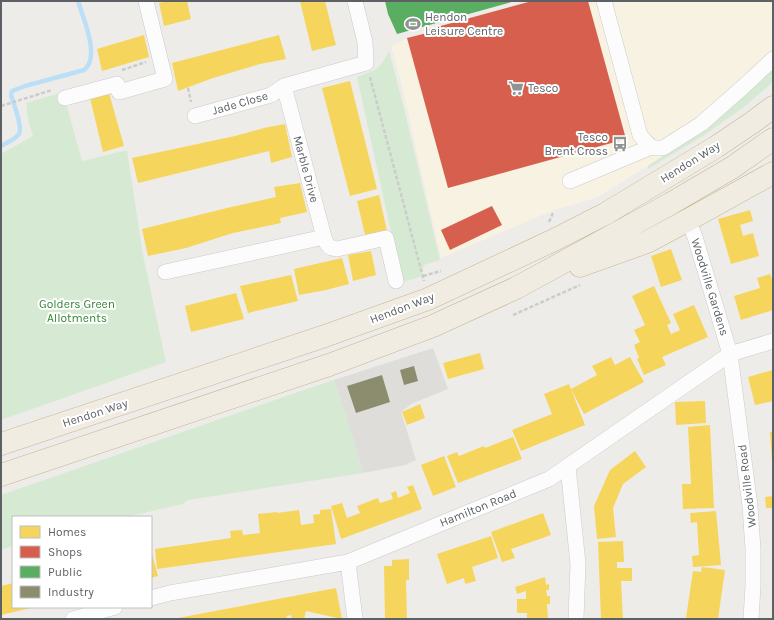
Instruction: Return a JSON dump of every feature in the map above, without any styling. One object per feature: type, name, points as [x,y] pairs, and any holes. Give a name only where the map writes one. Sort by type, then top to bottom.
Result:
[{"type":"highway","name":"Hendon Way","points":[[1,444],[325,336],[428,299],[554,240],[605,214],[716,147],[753,122],[773,105]]},
{"type":"highway","name":"Hendon Way","points":[[1,475],[329,365],[433,326],[516,288],[701,186],[733,167],[773,140]]},
{"type":"highway","points":[[516,288],[647,242],[773,173]]},
{"type":"street","points":[[65,98],[117,84],[119,92],[165,79],[146,1]]},
{"type":"street","points":[[284,86],[366,63],[365,42],[355,1]]},
{"type":"street","points":[[604,1],[640,135],[651,147]]},
{"type":"street","points":[[570,181],[651,147],[663,148],[701,124],[773,59]]},
{"type":"street","name":"Jade Close","points":[[195,116],[271,95],[284,86]]},
{"type":"street","name":"Marble Drive","points":[[284,86],[324,237]]},
{"type":"street","name":"Woodville Gardens","points":[[688,220],[695,237],[730,354]]},
{"type":"street","points":[[165,272],[324,237],[327,245],[337,249],[386,238],[396,281]]},
{"type":"street","name":"Hamilton Road","points":[[152,598],[170,593],[348,562],[549,479],[730,354],[773,341]]},
{"type":"street","name":"Woodville Road","points":[[730,354],[751,513],[753,549],[751,619]]},
{"type":"street","points":[[568,466],[578,564],[576,619]]},
{"type":"street","points":[[348,562],[356,619]]},
{"type":"street","points":[[73,619],[112,608]]},
{"type":"path","points":[[366,63],[428,299]]},
{"type":"path","points":[[1,106],[22,99]]},
{"type":"path","points":[[423,276],[444,270]]},
{"type":"path","points":[[513,315],[552,298]]},
{"type":"shaded area","points":[[532,1],[773,1],[773,69],[672,151],[596,198],[554,210],[441,258],[400,78],[391,46],[407,38],[427,33],[426,30]]},
{"type":"shaded area","points":[[433,348],[448,389],[411,404],[401,412],[416,460],[405,465],[363,473],[334,380]]},
{"type":"green space","points":[[389,51],[440,260],[424,265],[420,277],[402,282],[357,77],[375,70],[382,63]]},
{"type":"green space","points":[[773,69],[773,82],[744,107],[703,136],[648,169],[648,166],[706,126]]},
{"type":"green space","name":"Golders Green Allotments","points":[[63,92],[82,161],[127,150],[143,255],[166,362],[1,420],[1,154],[33,136],[28,120],[26,103]]},
{"type":"green space","points":[[334,380],[363,473],[188,500],[183,504],[130,516],[12,516],[12,546],[1,550],[1,495]]},
{"type":"building: Homes","points":[[168,1],[187,1],[191,19],[164,26],[159,3]]},
{"type":"building: Homes","points":[[300,1],[325,1],[336,45],[312,51]]},
{"type":"building: Homes","points":[[144,35],[149,57],[102,71],[97,49]]},
{"type":"building: Homes","points":[[279,35],[286,59],[260,64],[213,78],[178,91],[172,63]]},
{"type":"building: Homes","points":[[350,81],[377,189],[350,196],[322,88]]},
{"type":"building: Homes","points":[[109,93],[124,146],[103,152],[90,98]]},
{"type":"building: Homes","points":[[285,124],[292,157],[271,163],[269,151],[138,183],[132,158]]},
{"type":"building: Homes","points":[[300,183],[307,212],[280,218],[281,223],[233,233],[186,248],[148,256],[142,229],[276,197],[274,187]]},
{"type":"building: Homes","points":[[379,195],[387,231],[366,239],[357,201]]},
{"type":"building: Homes","points":[[750,210],[753,221],[740,225],[743,236],[753,233],[759,256],[731,264],[718,219]]},
{"type":"building: Homes","points":[[671,249],[682,280],[661,287],[651,256]]},
{"type":"building: Homes","points":[[371,251],[376,275],[353,281],[348,255]]},
{"type":"building: Homes","points":[[342,258],[349,284],[299,295],[294,269]]},
{"type":"building: Homes","points":[[770,274],[773,282],[773,310],[741,320],[734,296],[760,288],[757,278]]},
{"type":"building: Homes","points":[[291,275],[298,301],[248,313],[240,286]]},
{"type":"building: Homes","points":[[654,286],[671,323],[667,325],[671,334],[680,330],[673,314],[694,305],[708,337],[662,357],[666,365],[644,375],[637,359],[639,358],[634,345],[640,342],[634,330],[645,325],[632,296]]},
{"type":"building: Homes","points":[[236,293],[244,319],[191,332],[185,306]]},
{"type":"building: Homes","points":[[480,353],[484,369],[448,379],[443,363]]},
{"type":"building: Homes","points":[[611,357],[615,365],[630,357],[644,382],[584,414],[571,389],[597,375],[592,366]]},
{"type":"building: Homes","points":[[773,370],[773,401],[755,405],[748,377]]},
{"type":"building: Homes","points":[[569,384],[585,425],[521,451],[512,430],[552,414],[544,394]]},
{"type":"building: Homes","points":[[705,401],[706,423],[676,425],[675,402]]},
{"type":"building: Homes","points":[[420,404],[425,418],[407,425],[402,412]]},
{"type":"building: Homes","points":[[710,425],[714,508],[683,509],[682,484],[691,484],[688,427]]},
{"type":"building: Homes","points":[[770,432],[773,432],[773,462],[772,462]]},
{"type":"building: Homes","points":[[513,437],[522,459],[458,483],[447,456],[457,452],[459,456]]},
{"type":"building: Homes","points":[[635,451],[646,467],[623,484],[613,508],[616,537],[597,539],[594,506],[610,470]]},
{"type":"building: Homes","points":[[444,456],[456,487],[433,496],[421,465]]},
{"type":"building: Homes","points":[[413,485],[422,509],[341,539],[331,506],[342,503],[347,518],[360,513],[357,506],[378,498],[380,503],[393,499],[391,493],[396,491],[398,498],[410,493],[407,487]]},
{"type":"building: Homes","points":[[773,496],[773,508],[766,508],[765,497]]},
{"type":"building: Homes","points":[[331,509],[336,544],[157,569],[155,549],[231,538],[230,531],[242,530],[243,535],[260,533],[258,514],[299,510],[301,525],[314,523],[313,515],[320,514],[320,510]]},
{"type":"building: Homes","points":[[716,511],[721,565],[693,567],[692,556],[699,555],[697,522],[691,523],[690,513]]},
{"type":"building: Homes","points":[[543,513],[551,535],[511,549],[515,558],[502,562],[491,532]]},
{"type":"building: Homes","points":[[491,536],[498,558],[472,567],[476,581],[465,584],[464,578],[447,584],[437,554]]},
{"type":"building: Homes","points":[[623,541],[624,562],[617,562],[617,568],[632,568],[632,581],[621,581],[623,619],[601,619],[598,542]]},
{"type":"building: Homes","points":[[152,554],[158,576],[152,578]]},
{"type":"building: Homes","points":[[409,559],[409,580],[406,580],[407,619],[385,619],[384,566],[392,566],[392,560]]},
{"type":"building: Homes","points":[[702,567],[725,570],[718,619],[686,618],[693,571],[701,572]]},
{"type":"building: Homes","points":[[545,577],[546,585],[549,584],[549,590],[546,590],[547,596],[550,596],[550,604],[547,604],[548,619],[527,619],[527,613],[517,613],[517,599],[526,599],[526,591],[517,594],[515,587]]},
{"type":"building: Homes","points":[[12,583],[12,608],[31,608],[1,615],[1,586]]},
{"type":"building: Homes","points":[[336,588],[342,619],[306,611],[304,619],[292,619],[291,615],[287,616],[286,619],[178,619],[178,618]]},
{"type":"building: Shops","name":"Tesco","points":[[532,1],[588,1],[626,139],[448,188],[407,38],[427,33],[426,30]]},
{"type":"building: Shops","points":[[492,206],[502,225],[450,250],[441,230]]},
{"type":"building: Public","name":"Hendon Leisure Centre","points":[[385,1],[515,1],[397,34],[388,14]]},
{"type":"building: Industry","points":[[414,366],[418,381],[404,385],[400,370]]},
{"type":"building: Industry","points":[[382,375],[390,402],[356,413],[347,386]]},
{"type":"waterway","points":[[1,146],[16,138],[20,131],[19,120],[11,95],[12,91],[84,70],[89,64],[91,47],[87,27],[78,1]]},
{"type":"place","name":"Hendon Leisure Centre","points":[[413,24]]},
{"type":"place","name":"Tesco","points":[[516,88]]},
{"type":"place","name":"Tesco Brent Cross","points":[[620,144]]}]
